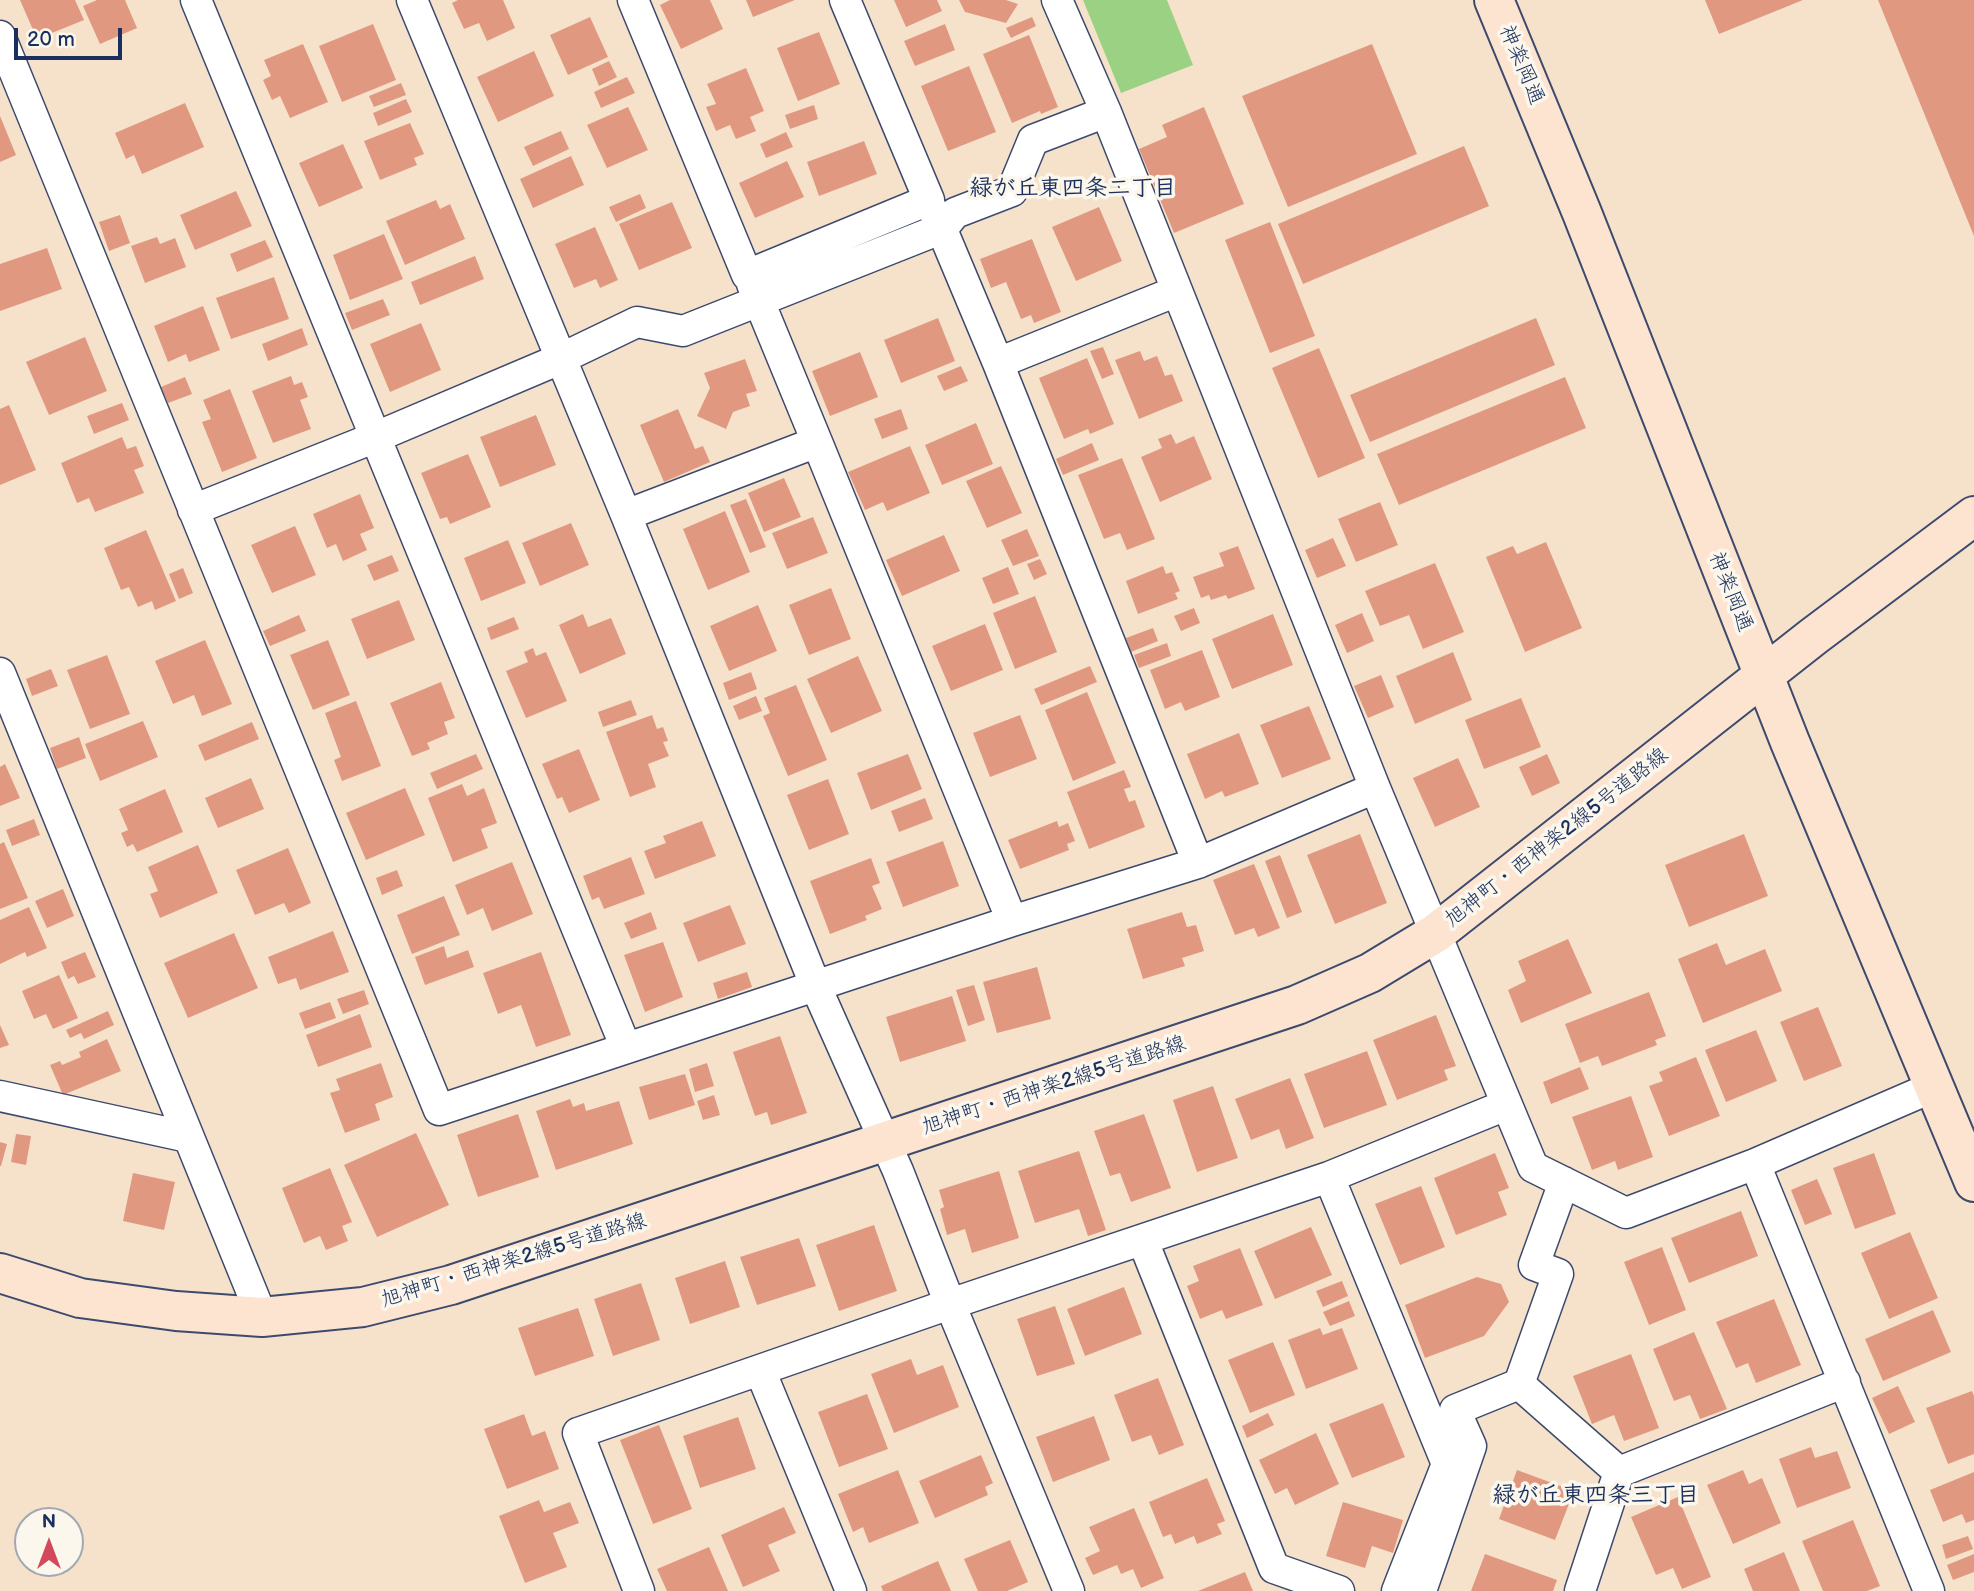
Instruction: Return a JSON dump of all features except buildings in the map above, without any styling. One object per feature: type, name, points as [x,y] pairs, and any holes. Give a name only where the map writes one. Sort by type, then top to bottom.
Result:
[{"type":"street","points":[[196,0],[626,1048]]},
{"type":"street","points":[[412,0],[816,987],[885,1143],[1069,1591]]},
{"type":"street","points":[[633,0],[754,288],[1012,921]]},
{"type":"street","points":[[845,0],[943,228],[1198,863]]},
{"type":"street","points":[[1057,0],[1106,112],[1375,788],[1533,1167],[1626,1213],[1755,1164],[1933,1087]]},
{"type":"street","name":"神楽岡通","points":[[1494,0],[1582,213],[1764,675],[1974,1182]]},
{"type":"street","points":[[0,36],[439,1110],[1012,921],[1198,863],[1375,788]]},
{"type":"street","points":[[754,288],[943,228],[955,214],[1012,191],[1033,140],[1106,112]]},
{"type":"street","points":[[193,510],[376,437],[560,359],[637,322],[683,331],[754,288],[929,200]]},
{"type":"street","points":[[998,363],[1177,292]]},
{"type":"street","points":[[625,515],[817,442]]},
{"type":"street","name":"旭神町・西神楽2線5号道路線","points":[[0,1273],[80,1298],[176,1311],[262,1317],[363,1307],[451,1285],[1297,1005],[1370,973],[1436,933],[1764,675],[1974,516]]},
{"type":"street","points":[[0,673],[262,1317]]},
{"type":"street","points":[[0,1096],[188,1137]]},
{"type":"street","points":[[639,1591],[578,1433],[1329,1177],[1506,1105]]},
{"type":"street","points":[[1755,1164],[1929,1591]]},
{"type":"street","points":[[1329,1177],[1447,1464],[1397,1591]]},
{"type":"street","points":[[1421,1591],[1471,1446],[1455,1410],[1519,1384],[1558,1273],[1534,1265],[1564,1182]]},
{"type":"street","points":[[1143,1241],[1274,1568],[1339,1591]]},
{"type":"street","points":[[760,1370],[851,1591]]},
{"type":"street","points":[[1619,1472],[1845,1382]]},
{"type":"street","points":[[1519,1384],[1619,1472]]},
{"type":"street","points":[[1580,1591],[1619,1472]]},
{"type":"green space","points":[[1083,0],[1167,0],[1193,65],[1121,93]]},
{"type":"district","name":"緑が丘東四条二丁目","points":[[1073,189]]},
{"type":"district","name":"緑が丘東四条三丁目","points":[[1596,1496]]}]
